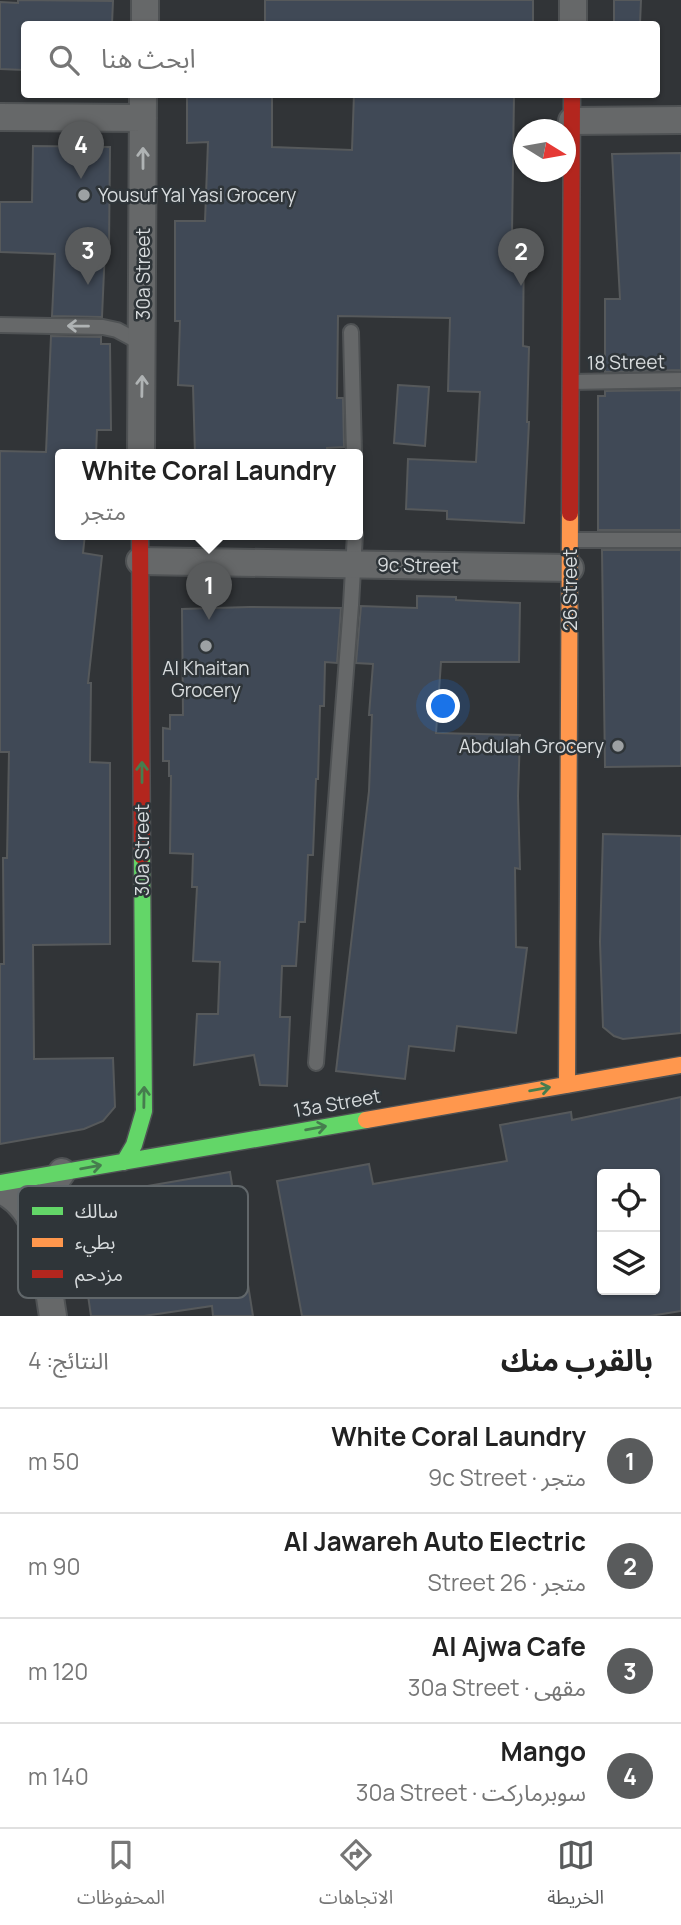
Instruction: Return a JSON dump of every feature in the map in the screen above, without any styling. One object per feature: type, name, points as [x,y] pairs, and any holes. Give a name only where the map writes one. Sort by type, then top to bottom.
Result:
[{"type":"street","points":[[145,0],[145,21]]},
{"type":"street","points":[[573,0],[573,21]]},
{"type":"street","name":"26 Street","points":[[572,98],[572,119]]},
{"type":"street","points":[[0,117],[143,106]]},
{"type":"street","name":"30a Street","points":[[141,449],[143,106]]},
{"type":"street","points":[[576,121],[681,120]]},
{"type":"street","name":"26 Street","points":[[567,1085],[572,182]]},
{"type":"street","name":"30a Street","points":[[124,1161],[140,1128],[144,1092],[140,540]]},
{"type":"street","name":"9c Street","points":[[140,561],[570,568]]},
{"type":"street","name":"13a Street","points":[[0,1183],[681,1065]]},
{"type":"street","points":[[51,1186],[62,1172]]},
{"type":"street","points":[[0,1190],[18,1203]]},
{"type":"street","points":[[50,1298],[53,1316]]},
{"type":"lane","points":[[0,325],[103,327],[117,330],[143,344]]},
{"type":"lane","points":[[351,332],[354,449]]},
{"type":"lane","name":"18 Street","points":[[571,382],[681,380]]},
{"type":"lane","points":[[316,1063],[355,540]]},
{"type":"lane","points":[[570,540],[681,540]]},
{"type":"building","points":[[18,0],[113,1],[112,21],[21,21],[21,70],[0,69],[0,2],[18,3]]},
{"type":"building","points":[[265,0],[533,0],[533,21],[265,21]]},
{"type":"building","points":[[614,0],[641,0],[640,21],[614,21]]},
{"type":"building","points":[[187,98],[272,98],[272,147],[352,150],[354,98],[514,98],[512,233],[524,233],[523,346],[529,347],[529,422],[524,523],[447,519],[447,511],[406,509],[408,459],[476,462],[480,392],[448,391],[450,318],[338,316],[337,398],[343,398],[344,447],[195,449],[193,386],[178,385],[180,321],[175,321],[175,221],[205,221],[208,142],[187,143]]},
{"type":"building","points":[[33,146],[110,147],[109,248],[105,248],[102,317],[52,316],[55,254],[0,252],[0,202],[32,202]]},
{"type":"building","points":[[681,153],[681,370],[605,372],[605,299],[620,299],[612,154]]},
{"type":"building","points":[[51,336],[101,337],[101,344],[110,344],[111,430],[97,430],[96,449],[55,449],[55,540],[84,540],[83,553],[102,556],[88,683],[91,683],[90,762],[110,763],[110,944],[33,945],[34,1059],[113,1058],[115,1107],[103,1121],[84,1129],[0,1144],[0,964],[4,964],[3,858],[7,858],[9,752],[0,752],[0,451],[46,452]]},
{"type":"building","points":[[398,385],[429,387],[425,446],[394,443]]},
{"type":"building","points":[[681,390],[681,530],[598,530],[598,396],[605,396],[605,391]]},
{"type":"building","points":[[602,550],[681,550],[681,766],[605,767]]},
{"type":"building","points":[[417,596],[520,603],[519,662],[441,662],[436,733],[520,735],[520,869],[515,868],[516,947],[527,948],[516,1033],[457,1026],[454,1051],[409,1046],[405,1079],[336,1071],[369,791],[372,715],[369,715],[373,664],[356,663],[361,606],[417,608]]},
{"type":"building","points":[[341,608],[337,663],[325,662],[324,706],[320,706],[313,855],[308,855],[305,922],[299,922],[296,966],[282,966],[280,1017],[290,1017],[287,1086],[260,1085],[254,1055],[194,1065],[197,1014],[218,1014],[220,962],[193,961],[197,887],[192,887],[193,854],[170,853],[171,776],[169,761],[163,761],[163,728],[170,729],[170,715],[183,715],[182,609]]},
{"type":"building","points":[[603,834],[681,836],[681,1033],[623,1039],[603,1027],[600,942]]},
{"type":"building","points":[[681,1097],[681,1311],[650,1316],[302,1316],[277,1181],[369,1164],[373,1184],[507,1161],[500,1125],[571,1112],[572,1120]]},
{"type":"building","points":[[230,1172],[232,1186],[148,1186]]},
{"type":"building","points":[[248,1285],[253,1316],[213,1316],[212,1306],[144,1316],[91,1316],[88,1298],[248,1298]]},
{"type":"traffic: fast","points":[[124,1162],[134,1145],[144,1111],[142,856]]},
{"type":"traffic: fast","points":[[0,1183],[366,1120]]},
{"type":"traffic: slow","points":[[567,1085],[570,513]]},
{"type":"traffic: slow","points":[[366,1120],[681,1065]]},
{"type":"traffic: jam","points":[[570,513],[572,98]]},
{"type":"traffic: jam","points":[[140,540],[142,856]]},
{"type":"place","name":"Mango","points":[[81,179]]},
{"type":"place","name":"Yousuf Yal Yasi Grocery","points":[[84,195]]},
{"type":"place","name":"Al Ajwa Cafe","points":[[88,285]]},
{"type":"place","name":"Al Jawareh Auto Electric","points":[[521,286]]},
{"type":"place","name":"White Coral Laundry","points":[[209,620]]},
{"type":"place","name":"Al Khaitan Grocery","points":[[206,646]]},
{"type":"place","name":"Abdulah Grocery","points":[[618,746]]}]
